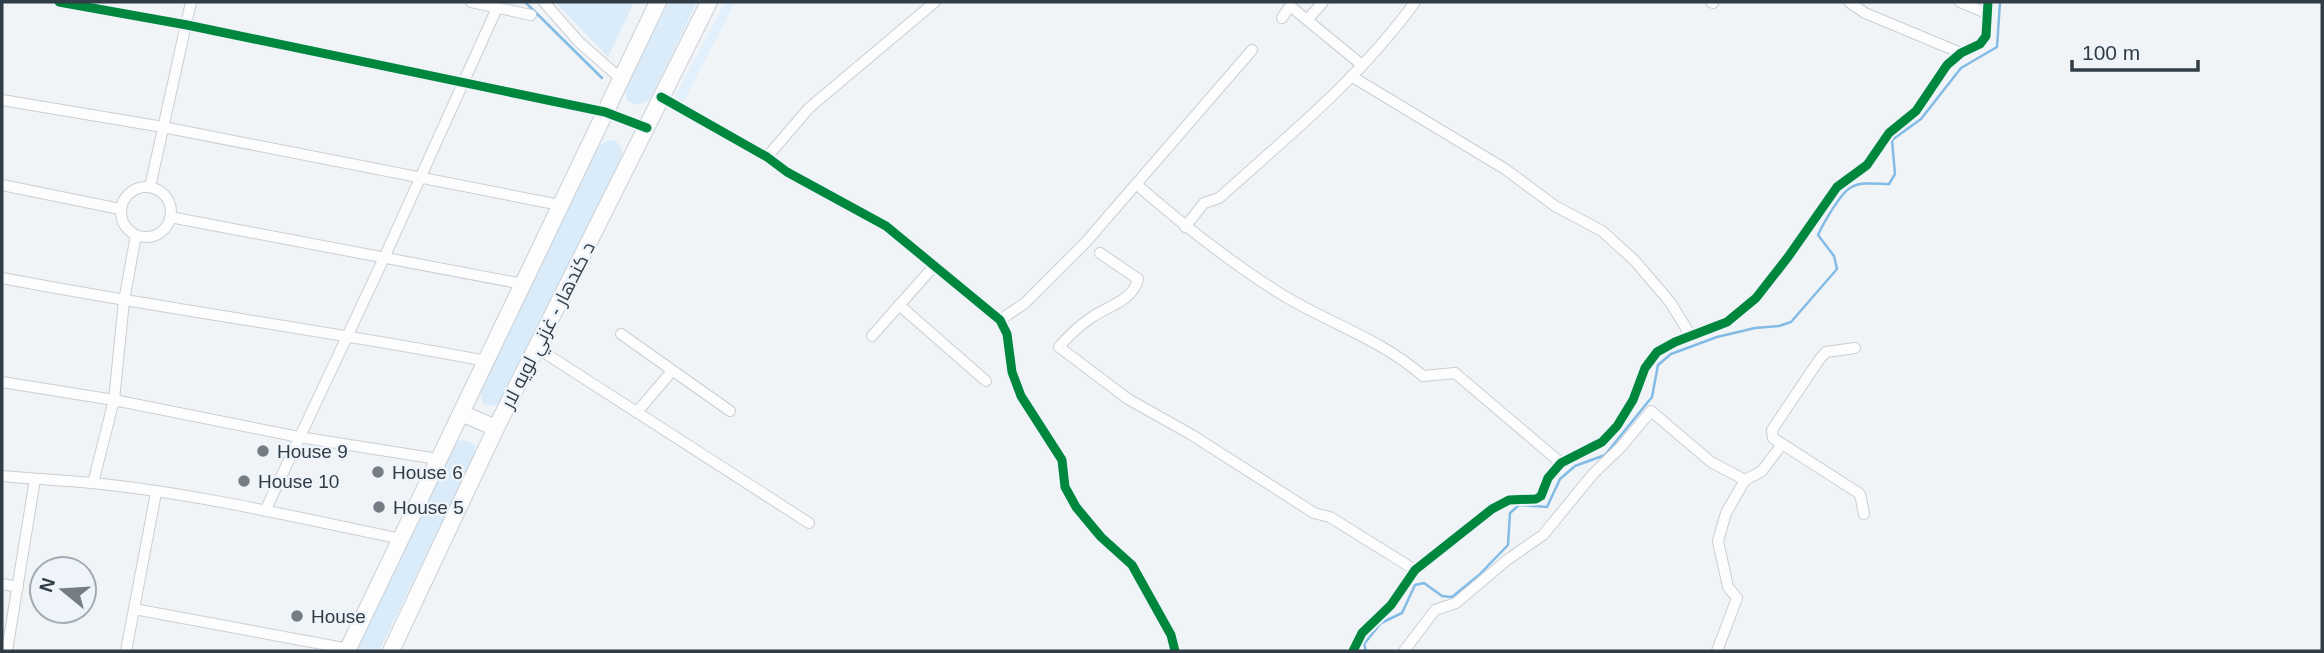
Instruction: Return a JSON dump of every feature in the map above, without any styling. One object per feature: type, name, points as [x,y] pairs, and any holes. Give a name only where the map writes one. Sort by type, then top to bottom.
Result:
[{"type":"highway","name":"د کندهار - غزني لويه لار","points":[[348,650],[658,2]]},
{"type":"highway","name":"د کندهار - غزني لويه لار","points":[[391,651],[496,428],[709,2]]},
{"type":"highway","points":[[461,413],[496,428]]},
{"type":"street","points":[[59,2],[187,25],[606,112],[647,128]]},
{"type":"street","points":[[150,187],[191,2]]},
{"type":"street","points":[[471,2],[531,15]]},
{"type":"street","points":[[544,2],[579,42],[621,79]]},
{"type":"street","points":[[767,157],[809,108],[935,2]]},
{"type":"street","points":[[1304,15],[1323,2]]},
{"type":"street","points":[[1185,227],[1204,203],[1219,198],[1311,117],[1401,22],[1415,2]]},
{"type":"street","points":[[1849,2],[1866,13],[1961,54]]},
{"type":"street","points":[[1353,651],[1362,633],[1391,605],[1415,570],[1492,509],[1509,500],[1536,499],[1541,496],[1548,478],[1561,463],[1602,442],[1617,426],[1633,400],[1645,369],[1657,352],[1675,342],[1727,322],[1756,298],[1837,187],[1867,165],[1889,133],[1916,111],[1947,65],[1980,44],[1986,36],[1987,7],[1961,2]]},
{"type":"street","points":[[1282,19],[1290,6],[1362,65]]},
{"type":"street","points":[[265,511],[421,178],[496,8]]},
{"type":"street","points":[[1000,320],[1025,303],[1086,242],[1252,50]]},
{"type":"street","points":[[1351,76],[1505,169],[1555,206],[1602,231],[1635,261],[1670,302],[1691,337]]},
{"type":"street","points":[[661,96],[767,157],[787,172],[886,226],[1000,320],[1007,334],[1012,372],[1021,396],[1062,460],[1065,487],[1076,507],[1101,537],[1132,565],[1171,635],[1175,651]]},
{"type":"street","points":[[2,100],[163,127],[560,205]]},
{"type":"street","points":[[1136,184],[1208,246],[1282,295],[1365,336],[1403,358],[1423,376],[1455,373],[1561,463]]},
{"type":"street","points":[[2,185],[120,209]]},
{"type":"street","points":[[150,187],[164,195],[168,202],[170,218],[158,234],[144,237],[136,235],[124,225],[120,209],[128,194],[150,187]]},
{"type":"street","points":[[170,218],[523,284]]},
{"type":"street","points":[[93,483],[114,400],[124,302],[136,235]]},
{"type":"street","points":[[1100,253],[1138,279],[1136,287],[1124,299],[1094,315],[1071,332],[1059,347],[1128,399],[1192,435],[1314,513],[1330,517],[1415,570]]},
{"type":"street","points":[[872,336],[934,266]]},
{"type":"street","points":[[2,278],[124,302],[348,335],[485,361]]},
{"type":"street","points":[[899,305],[986,381]]},
{"type":"street","points":[[621,334],[730,411]]},
{"type":"street","points":[[537,348],[809,523]]},
{"type":"street","points":[[1855,348],[1826,352],[1772,430],[1773,438],[1860,494],[1864,514]]},
{"type":"street","points":[[637,412],[672,371]]},
{"type":"street","points":[[2,382],[114,400],[299,437],[438,459]]},
{"type":"street","points":[[1404,651],[1436,610],[1455,603],[1507,560],[1543,535],[1593,474],[1621,447],[1651,411],[1711,462],[1745,480]]},
{"type":"street","points":[[1717,651],[1737,598],[1728,587],[1718,541],[1726,513],[1745,480],[1762,471],[1782,444]]},
{"type":"street","points":[[2,477],[93,483],[265,511],[401,538]]},
{"type":"street","points":[[7,651],[35,479]]},
{"type":"street","points":[[126,651],[156,493]]},
{"type":"street","points":[[2,584],[18,587]]},
{"type":"street","points":[[134,609],[348,650]]},
{"type":"shaded area","points":[[555,2],[634,2],[608,57]]},
{"type":"shaded area","points":[[669,2],[697,2],[650,99],[641,104],[633,104],[627,100],[625,90]]},
{"type":"shaded area","points":[[725,2],[735,2],[683,103],[674,99]]},
{"type":"shaded area","points":[[614,140],[622,152],[618,167],[501,401],[495,406],[483,404],[480,391],[599,146]]},
{"type":"shaded area","points":[[460,440],[469,441],[475,446],[475,455],[379,651],[354,651],[450,446]]},
{"type":"waterway","points":[[525,2],[602,78]]},
{"type":"waterway","points":[[1366,651],[1364,644],[1381,623],[1402,613],[1415,585],[1424,583],[1442,596],[1452,597],[1479,575],[1508,545],[1510,513],[1519,505],[1547,507],[1560,479],[1575,466],[1605,455],[1652,397],[1658,365],[1671,354],[1717,337],[1791,322],[1837,269],[1834,256],[1818,235],[1841,196],[1859,184],[1889,184],[1895,174],[1892,140],[1921,119],[1961,68],[1997,47],[2000,2]]},
{"type":"cycle path","points":[[59,2],[187,25],[605,112],[647,128]]},
{"type":"cycle path","points":[[1353,651],[1362,633],[1391,605],[1415,570],[1492,509],[1509,500],[1536,499],[1541,496],[1548,478],[1561,463],[1602,442],[1617,426],[1633,400],[1645,368],[1657,352],[1675,342],[1727,322],[1756,298],[1837,187],[1867,165],[1889,133],[1916,111],[1947,65],[1961,53],[1980,44],[1986,36],[1988,2]]},
{"type":"cycle path","points":[[661,97],[767,157],[787,172],[886,226],[1000,320],[1007,334],[1012,372],[1021,396],[1062,460],[1065,487],[1076,507],[1101,537],[1132,565],[1171,635],[1175,651]]},
{"type":"place","name":"House 9","points":[[263,451]]},
{"type":"place","name":"House 6","points":[[378,472]]},
{"type":"place","name":"House 10","points":[[244,481]]},
{"type":"place","name":"House 5","points":[[379,507]]},
{"type":"place","name":"House","points":[[297,616]]}]
